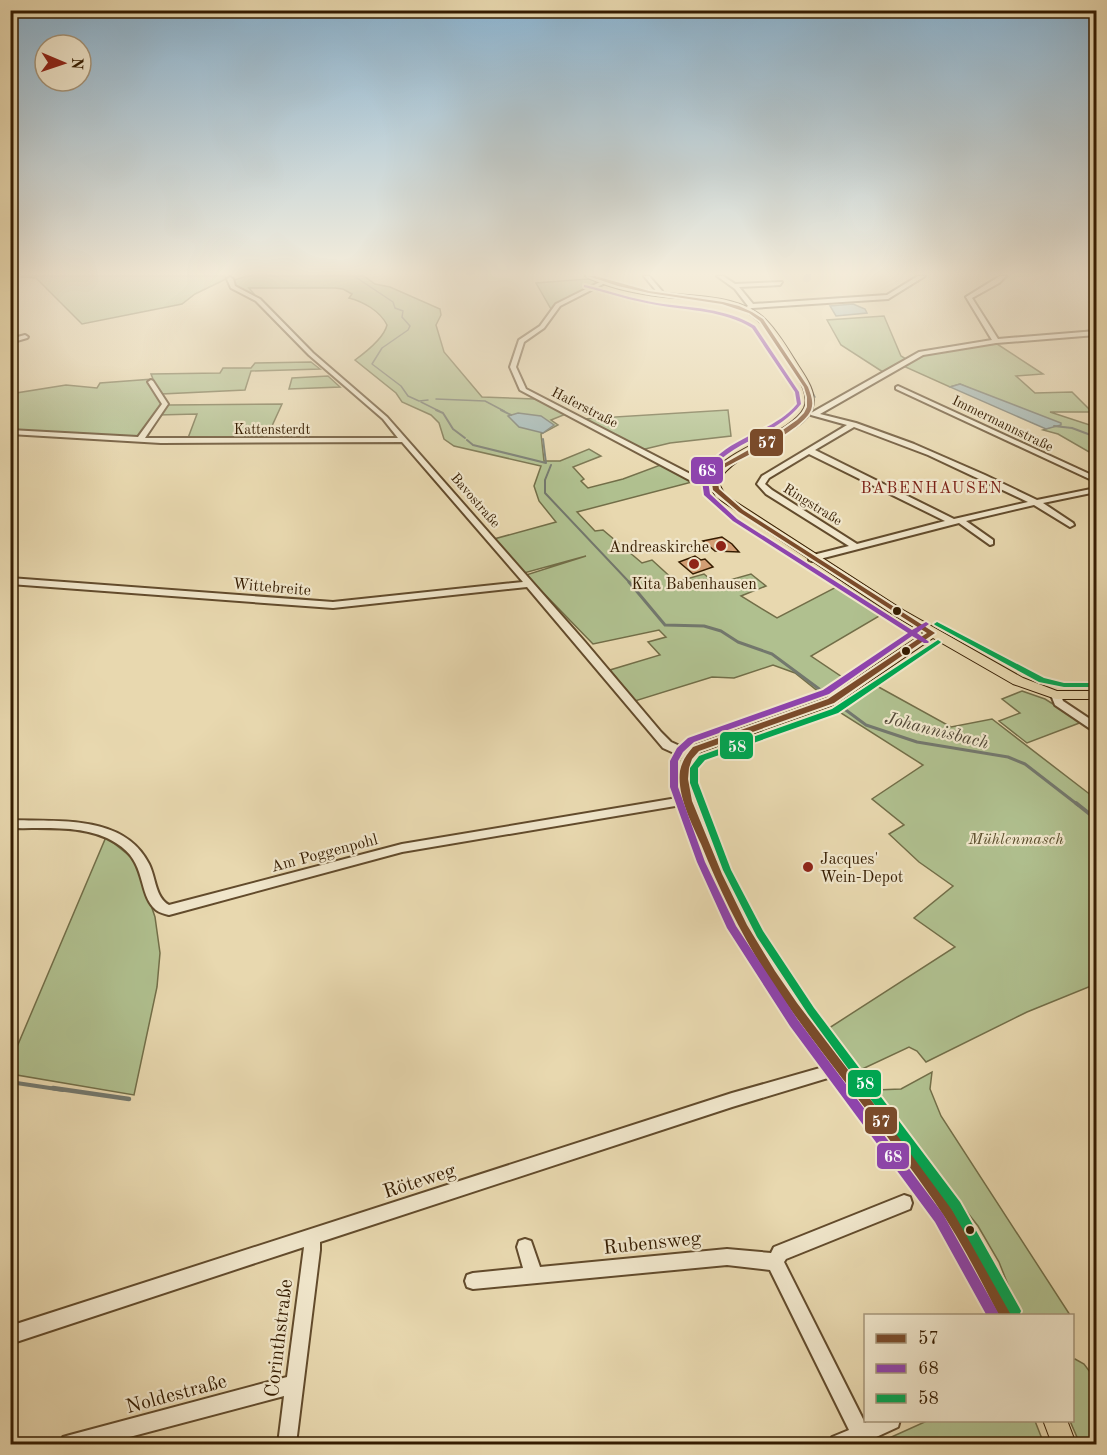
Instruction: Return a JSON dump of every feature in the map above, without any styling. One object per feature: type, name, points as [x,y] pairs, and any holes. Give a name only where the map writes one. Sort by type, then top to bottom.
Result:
[{"type":"main road","points":[[777,344],[806,387],[810,398],[811,413],[730,461],[717,472],[713,482],[716,490],[728,502],[812,558],[932,633],[1018,681],[1056,695],[1096,695]]},
{"type":"main road","points":[[932,633],[831,700],[709,742],[688,755],[683,772],[689,800],[714,867],[745,929],[776,979],[939,1200],[988,1280],[1005,1314]]},
{"type":"main road","points":[[1056,1422],[1064,1444]]},
{"type":"street","name":"Bavostraße","points":[[299,344],[369,403],[530,585],[657,735],[672,748],[688,755]]},
{"type":"street","name":"Haferstraße","points":[[520,344],[513,367],[523,390],[698,481],[713,482]]},
{"type":"street","points":[[811,413],[921,353],[978,344]]},
{"type":"street","points":[[140,440],[165,404],[151,382]]},
{"type":"street","name":"Immermannstraße","points":[[898,388],[1096,480]]},
{"type":"street","points":[[811,413],[854,424],[923,449],[1038,502],[1070,525]]},
{"type":"street","name":"Ringstraße","points":[[854,424],[766,476],[761,484],[768,492],[855,546]]},
{"type":"street","name":"Kattensterdt","points":[[10,432],[140,440],[282,442],[404,440]]},
{"type":"street","points":[[810,450],[956,521],[990,542]]},
{"type":"street","points":[[812,558],[956,521],[1096,490]]},
{"type":"street","name":"Wittebreite","points":[[10,581],[333,605],[530,585]]},
{"type":"street","points":[[1056,695],[1059,703],[1096,728]]},
{"type":"street","name":"Am Poggenpohl","points":[[10,824],[94,828],[121,840],[143,864],[160,908],[169,910],[402,848],[689,800]]},
{"type":"street","name":"Röteweg","points":[[10,1335],[720,1104],[841,1068]]},
{"type":"street","points":[[861,1435],[774,1262],[780,1253],[904,1203]]},
{"type":"street","name":"Corinthstraße","points":[[287,1444],[312,1250],[311,1238]]},
{"type":"street","points":[[525,1247],[534,1276]]},
{"type":"street","name":"Rubensweg","points":[[473,1281],[727,1257],[774,1262]]},
{"type":"street","name":"Noldestraße","points":[[70,1444],[294,1384]]},
{"type":"street","points":[[840,1444],[887,1422]]},
{"type":"green space","points":[[374,344],[442,344],[444,352],[482,397],[535,399],[566,414],[551,420],[558,425],[541,434],[544,461],[560,461],[589,449],[601,456],[573,467],[584,479],[581,481],[588,488],[623,479],[663,464],[692,482],[577,512],[595,531],[603,530],[642,563],[652,560],[676,582],[704,574],[716,584],[751,574],[766,586],[741,596],[777,618],[842,584],[886,612],[811,656],[848,681],[824,696],[795,673],[773,665],[734,678],[712,677],[635,701],[610,670],[660,655],[648,642],[666,637],[659,630],[593,644],[526,575],[586,556],[524,573],[494,539],[556,522],[539,501],[534,486],[541,466],[454,446],[444,439],[439,423],[431,415],[402,402],[396,393],[355,360]]},
{"type":"green space","points":[[896,344],[901,356],[906,359],[883,372],[841,345]]},
{"type":"green space","points":[[983,344],[997,344],[1043,374],[1016,376],[1035,393],[1072,392],[1092,412],[1050,412],[1096,427],[1096,456],[1058,434],[1043,430],[1054,426],[960,384],[950,387],[901,365],[922,354]]},
{"type":"green space","points":[[311,362],[320,369],[251,371],[245,390],[162,394],[169,405],[282,404],[266,439],[188,438],[197,414],[157,415],[138,438],[11,430],[10,394],[66,385],[97,388],[100,383],[153,379],[151,374],[220,373],[223,368],[251,368],[255,363]]},
{"type":"green space","points":[[328,376],[340,387],[289,389],[292,378]]},
{"type":"green space","points":[[728,410],[731,436],[670,443],[641,450],[582,419]]},
{"type":"green space","name":"Mühlenmasch","points":[[875,685],[951,727],[992,719],[1096,799],[1096,984],[1027,1012],[926,1062],[917,1051],[909,1047],[858,1071],[826,1030],[955,947],[914,918],[953,886],[919,862],[889,834],[904,825],[872,799],[923,765],[833,708],[846,706]]},
{"type":"green space","points":[[1022,691],[1045,699],[1082,722],[1027,743],[999,721],[1020,713],[1002,699]]},
{"type":"green space","points":[[106,837],[136,861],[155,917],[160,953],[157,987],[134,1095],[11,1074],[11,1061]]},
{"type":"green space","points":[[932,1072],[930,1089],[941,1116],[1069,1314],[1020,1314],[999,1262],[978,1226],[875,1095],[876,1090],[901,1089]]},
{"type":"green space","points":[[1074,1359],[1084,1364],[1096,1380],[1096,1444],[1080,1444],[1070,1422],[1074,1422]]},
{"type":"green space","points":[[925,1422],[1035,1422],[1044,1444],[981,1444],[931,1438],[911,1444],[876,1444]]},
{"type":"water","points":[[960,384],[1061,423],[1061,425],[1046,429],[950,387]]},
{"type":"water","points":[[518,413],[541,416],[554,425],[543,433],[519,427],[508,416]]},
{"type":"building","name":"Andreaskirche","points":[[722,537],[739,552],[715,551],[703,541]]},
{"type":"building","name":"Kita Babenhausen","points":[[695,556],[701,560],[705,559],[713,567],[693,574],[679,562]]},
{"type":"waterway","name":"Johannisbach","points":[[388,344],[382,348],[372,364],[401,386],[408,396],[419,401],[428,400]]},
{"type":"waterway","points":[[810,387],[815,397]]},
{"type":"waterway","name":"Johannisbach","points":[[436,399],[485,401],[504,411]]},
{"type":"waterway","points":[[421,402],[439,411]]},
{"type":"waterway","points":[[436,410],[443,413],[453,429],[465,438]]},
{"type":"waterway","name":"Johannisbach","points":[[501,410],[511,415]]},
{"type":"waterway","points":[[1054,426],[1072,428],[1096,437]]},
{"type":"waterway","points":[[467,440],[473,445],[546,463],[543,439]]},
{"type":"waterway","name":"Johannisbach","points":[[551,465],[545,480],[545,493],[630,583]]},
{"type":"waterway","name":"Johannisbach","points":[[629,582],[665,625],[704,626],[721,631],[738,642],[772,654],[830,697]]},
{"type":"waterway","name":"Johannisbach","points":[[835,702],[866,725],[917,742],[1008,757],[1025,764],[1078,805]]},
{"type":"waterway","name":"Johannisbach","points":[[1076,803],[1096,819]]},
{"type":"waterway","points":[[10,1082],[63,1090]]},
{"type":"waterway","points":[[53,1088],[129,1099]]},
{"type":"transit line","name":"68","points":[[765,344],[797,392],[799,404],[780,422],[738,444],[713,462],[704,474],[707,495],[735,520],[926,642]]},
{"type":"transit line","name":"57","points":[[778,344],[806,387],[809,407],[806,414],[790,428],[722,467],[714,477],[716,490],[741,511],[932,633]]},
{"type":"transit line","name":"68","points":[[926,624],[826,692],[691,740],[680,750],[674,761],[674,787],[701,862],[732,928],[794,1023],[939,1218],[993,1314]]},
{"type":"transit line","name":"58","points":[[937,624],[1042,680],[1064,685],[1096,685]]},
{"type":"transit line","name":"57","points":[[932,633],[831,701],[696,749],[685,768],[685,789],[717,874],[751,940],[817,1038],[938,1197],[982,1270],[1005,1314]]},
{"type":"transit line","name":"58","points":[[938,642],[835,711],[702,758],[694,768],[694,783],[727,870],[760,934],[811,1011],[956,1206],[1015,1311]]},
{"type":"place","name":"Andreaskirche","points":[[721,546]]},
{"type":"place","name":"Kita Babenhausen","points":[[694,564]]},
{"type":"place","name":"Jacques' Wein-Depot","points":[[808,867]]},
{"type":"district","name":"BABENHAUSEN","points":[[932,487]]}]
